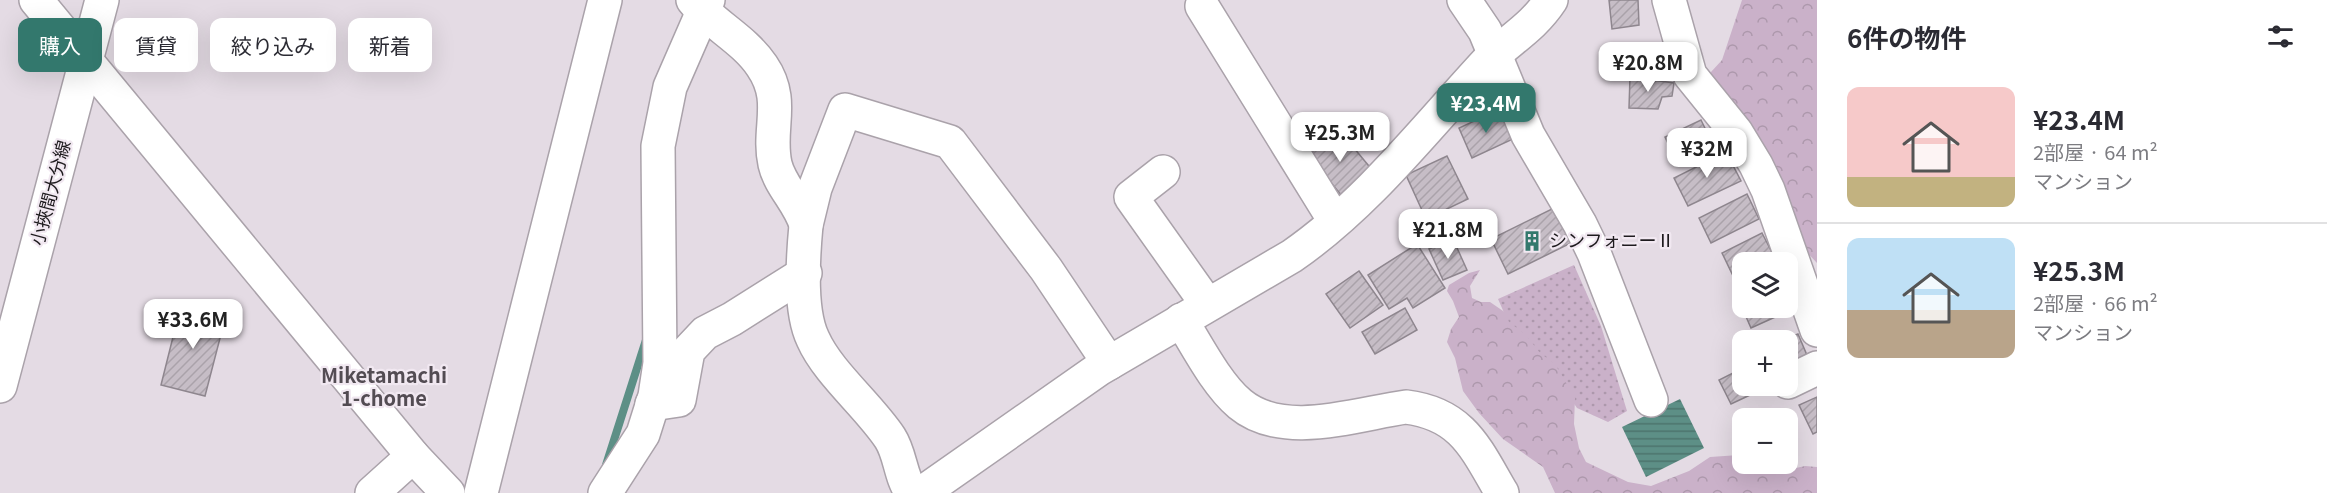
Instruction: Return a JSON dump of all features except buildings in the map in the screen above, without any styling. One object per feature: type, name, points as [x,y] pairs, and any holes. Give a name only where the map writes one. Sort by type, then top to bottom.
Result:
[{"type":"street","points":[[36,0],[52,18]]},
{"type":"street","name":"小挾間大分線","points":[[97,18],[102,0]]},
{"type":"street","points":[[481,493],[605,0]]},
{"type":"street","points":[[1464,0],[1485,31],[1528,135],[1580,224],[1598,262],[1651,400]]},
{"type":"street","points":[[921,493],[1109,363],[1292,256],[1335,221],[1399,159],[1495,54],[1538,18],[1551,0]]},
{"type":"street","points":[[1669,0],[1690,75],[1736,132],[1768,190],[1817,330]]},
{"type":"street","points":[[605,493],[644,434],[652,404],[660,363],[658,146],[670,87],[702,5],[745,46],[763,67],[775,96],[776,119],[771,143],[776,168],[803,215],[806,225]]},
{"type":"street","points":[[1202,6],[1335,221]]},
{"type":"street","name":"小挾間大分線","points":[[0,386],[84,72]]},
{"type":"street","points":[[98,72],[413,456],[448,493]]},
{"type":"street","points":[[912,493],[905,479],[896,447],[888,434],[819,351],[813,340],[804,310],[806,225],[815,188],[845,110],[950,142],[1046,269],[1109,363]]},
{"type":"street","points":[[1163,172],[1131,197],[1194,312],[1228,391],[1240,404],[1276,421],[1304,424],[1406,407],[1422,409],[1456,425],[1469,439],[1502,493]]},
{"type":"street","points":[[652,404],[679,400],[688,351],[705,333],[732,319],[805,273]]},
{"type":"street","points":[[1798,377],[1817,368]]},
{"type":"street","points":[[372,493],[413,456]]},
{"type":"green space","points":[[1742,0],[1817,0],[1817,263],[1802,247],[1710,80],[1711,72],[1722,60]]},
{"type":"green space","points":[[1574,265],[1601,326],[1627,411],[1608,422],[1577,408],[1553,373],[1516,340],[1498,299]]},
{"type":"green space","points":[[1480,270],[1470,286],[1472,298],[1481,302],[1490,302],[1506,313],[1509,322],[1526,335],[1540,353],[1555,364],[1575,398],[1574,424],[1579,448],[1586,462],[1628,482],[1651,486],[1689,471],[1710,457],[1732,455],[1732,474],[1798,474],[1798,468],[1817,467],[1817,493],[1555,493],[1543,467],[1503,439],[1463,391],[1455,358],[1447,342],[1451,329],[1459,317],[1447,291],[1449,285],[1469,273]]},
{"type":"shaded area","points":[[1680,399],[1704,448],[1646,477],[1622,427]]},
{"type":"waterway","points":[[606,465],[646,340]]},
{"type":"place","name":"シンフォニーⅡ","points":[[1532,241]]},
{"type":"district","name":"Miketamachi 1-chome","points":[[384,388]]}]
